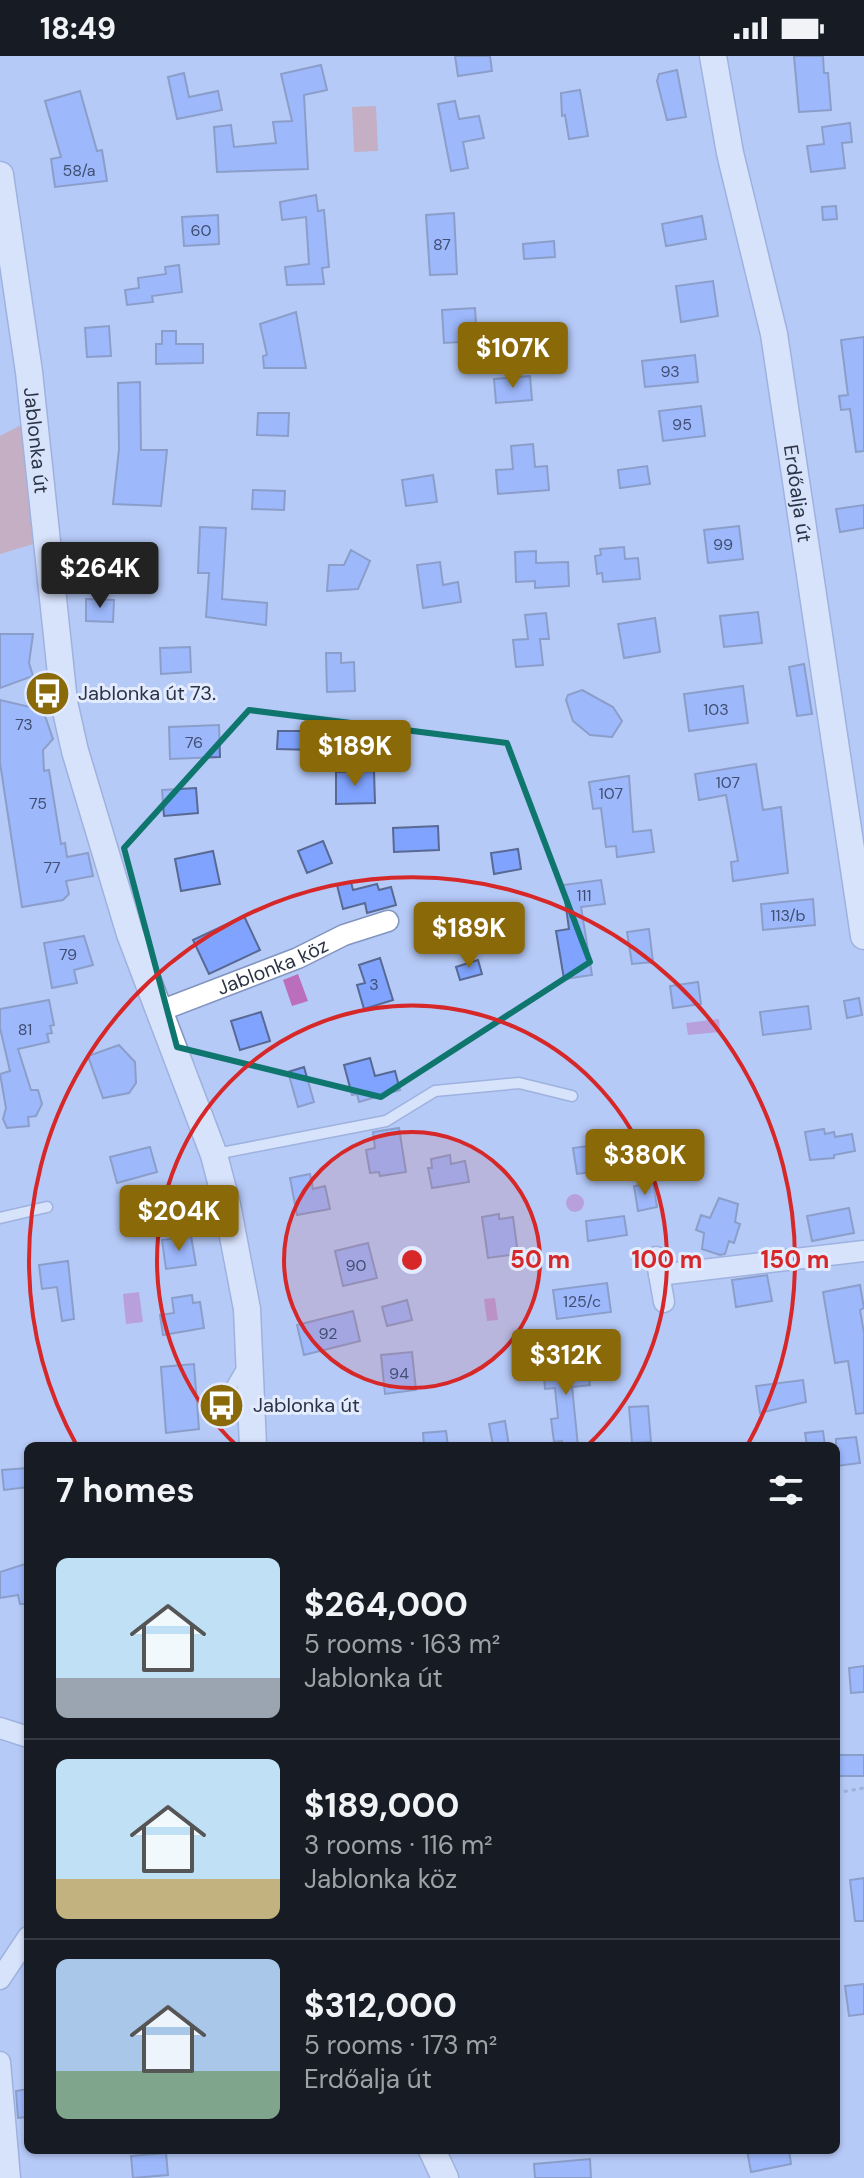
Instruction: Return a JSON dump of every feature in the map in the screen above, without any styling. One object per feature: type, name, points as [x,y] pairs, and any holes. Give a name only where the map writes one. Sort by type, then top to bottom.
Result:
[{"type":"street","name":"Erdőalja út","points":[[713,56],[730,153],[774,334],[864,936]]},
{"type":"street","name":"Jablonka út","points":[[0,175],[29,372],[64,702],[96,821],[157,1012],[214,1155],[240,1262],[250,1357],[253,1442]]},
{"type":"street","name":"Jablonka köz","points":[[157,1012],[298,958],[344,935],[388,921]]},
{"type":"street","points":[[664,1302],[658,1266],[864,1251]]},
{"type":"street","points":[[0,1728],[24,1736]]},
{"type":"street","points":[[0,1979],[24,1943]]},
{"type":"street","points":[[0,2062],[10,2178]]},
{"type":"street","points":[[434,2154],[445,2178]]},
{"type":"lane","points":[[214,1155],[386,1121],[435,1091],[519,1083],[572,1096]]},
{"type":"lane","points":[[0,1218],[47,1207]]},
{"type":"path","points":[[840,1792],[864,1788]]},
{"type":"highlighted area","points":[[249,710],[507,743],[590,962],[381,1097],[177,1047],[124,848]]},
{"type":"shaded area","points":[[376,106],[378,151],[354,152],[352,107]]},
{"type":"shaded area","points":[[23,424],[37,543],[0,554],[0,436]]},
{"type":"shaded area","points":[[298,974],[308,1001],[292,1006],[283,980]]},
{"type":"shaded area","points":[[719,1019],[720,1032],[688,1035],[686,1023]]},
{"type":"shaded area","points":[[575,1194],[584,1203],[575,1212],[566,1203]]},
{"type":"shaded area","points":[[139,1292],[143,1322],[126,1324],[123,1294]]},
{"type":"shaded area","points":[[495,1298],[498,1320],[487,1321],[484,1299]]},
{"type":"building","points":[[455,56],[490,56],[492,71],[458,76]]},
{"type":"building","points":[[794,56],[823,56],[824,73],[828,73],[831,110],[799,112]]},
{"type":"building","points":[[321,65],[327,90],[304,95],[308,169],[217,172],[214,127],[231,125],[234,147],[276,143],[273,122],[292,121],[281,74]]},
{"type":"building","points":[[677,70],[686,117],[667,120],[657,81],[659,74]]},
{"type":"building","points":[[184,73],[189,97],[218,91],[222,110],[177,119],[168,77]]},
{"type":"building","points":[[580,90],[588,136],[569,139],[565,115],[562,116],[561,93]]},
{"type":"building","points":[[80,91],[97,151],[102,150],[107,181],[55,187],[51,159],[61,157],[45,101]]},
{"type":"building","points":[[455,101],[459,119],[479,116],[484,138],[463,142],[468,168],[451,171],[438,104]]},
{"type":"building","points":[[850,123],[852,142],[842,143],[845,168],[811,172],[807,146],[824,144],[822,127]]},
{"type":"building","points":[[316,195],[318,211],[324,210],[329,267],[322,268],[324,284],[287,285],[285,267],[309,264],[306,217],[282,220],[280,202]]},
{"type":"building","points":[[836,206],[837,219],[823,220],[822,207]]},
{"type":"building","points":[[454,213],[457,274],[430,275],[426,215]]},
{"type":"building","points":[[218,215],[219,244],[184,246],[182,217]]},
{"type":"building","points":[[702,216],[706,239],[666,246],[662,224]]},
{"type":"building","points":[[554,241],[555,257],[524,259],[523,244]]},
{"type":"building","points":[[179,265],[182,292],[152,296],[153,302],[127,305],[125,290],[139,288],[138,278],[166,274],[165,267]]},
{"type":"building","points":[[713,281],[718,316],[681,322],[676,286]]},
{"type":"building","points":[[475,308],[477,341],[444,343],[442,310]]},
{"type":"building","points":[[296,312],[306,368],[264,368],[263,356],[267,355],[260,324]]},
{"type":"building","points":[[541,323],[542,333],[560,331],[562,348],[524,353],[520,325]]},
{"type":"building","points":[[109,326],[111,356],[87,357],[85,328]]},
{"type":"building","points":[[162,331],[176,331],[176,344],[203,344],[203,363],[156,364],[156,344],[162,344]]},
{"type":"building","points":[[864,337],[864,451],[856,452],[850,409],[841,410],[839,396],[848,395],[841,340]]},
{"type":"building","points":[[695,355],[698,382],[645,387],[642,361]]},
{"type":"building","points":[[530,376],[532,400],[496,403],[494,379]]},
{"type":"building","points":[[140,382],[141,450],[167,450],[161,506],[113,504],[119,449],[118,383]]},
{"type":"building","points":[[701,406],[705,436],[663,441],[659,411]]},
{"type":"building","points":[[258,413],[289,413],[288,436],[257,435]]},
{"type":"building","points":[[533,444],[535,467],[547,466],[549,490],[498,494],[496,470],[513,469],[511,446]]},
{"type":"building","points":[[647,466],[650,484],[620,488],[618,470]]},
{"type":"building","points":[[433,475],[437,502],[406,506],[402,480]]},
{"type":"building","points":[[253,490],[285,491],[284,510],[252,509]]},
{"type":"building","points":[[864,505],[864,528],[840,532],[836,509]]},
{"type":"building","points":[[739,526],[743,559],[708,563],[704,530]]},
{"type":"building","points":[[200,527],[226,528],[222,599],[267,603],[266,625],[206,617],[209,573],[198,573]]},
{"type":"building","points":[[624,547],[625,559],[638,558],[640,579],[603,582],[602,573],[597,574],[595,556],[601,555],[600,549]]},
{"type":"building","points":[[351,550],[370,561],[358,589],[327,591],[329,565],[344,565]]},
{"type":"building","points":[[536,551],[536,563],[568,562],[569,586],[535,588],[535,581],[516,582],[515,552]]},
{"type":"building","points":[[440,562],[443,585],[458,582],[461,602],[423,608],[417,565]]},
{"type":"building","points":[[86,599],[114,600],[113,622],[86,621]]},
{"type":"building","points":[[758,612],[762,643],[724,647],[720,616]]},
{"type":"building","points":[[546,613],[549,639],[540,639],[543,665],[516,667],[513,640],[528,639],[525,615]]},
{"type":"building","points":[[655,618],[660,652],[624,658],[618,624]]},
{"type":"building","points":[[0,634],[33,634],[29,663],[33,676],[0,688]]},
{"type":"building","points":[[190,647],[191,672],[161,674],[160,648]]},
{"type":"building","points":[[326,653],[341,653],[341,663],[354,662],[355,691],[327,692]]},
{"type":"building","points":[[804,664],[812,714],[797,716],[789,667]]},
{"type":"building","points":[[743,686],[748,723],[689,731],[684,694]]},
{"type":"building","points":[[582,690],[613,707],[622,721],[612,737],[590,735],[573,721],[566,700],[568,695]]},
{"type":"building","points":[[0,700],[43,710],[53,739],[43,750],[44,771],[49,770],[61,844],[65,843],[67,857],[88,853],[93,876],[66,881],[69,894],[63,900],[22,907],[0,763]]},
{"type":"building","points":[[219,725],[220,757],[170,759],[169,727]]},
{"type":"building","points":[[278,731],[315,731],[314,750],[277,749]]},
{"type":"building","points":[[756,764],[763,810],[781,807],[788,873],[733,881],[731,862],[738,861],[726,795],[699,800],[695,774]]},
{"type":"building","points":[[374,771],[375,803],[336,804],[336,772]]},
{"type":"building","points":[[629,776],[633,832],[651,830],[654,852],[617,857],[616,846],[606,847],[601,808],[593,809],[589,782]]},
{"type":"building","points":[[196,788],[198,813],[164,816],[162,790]]},
{"type":"building","points":[[438,826],[439,850],[394,852],[393,828]]},
{"type":"building","points":[[323,841],[332,863],[307,873],[298,851]]},
{"type":"building","points":[[518,849],[521,869],[494,874],[491,853]]},
{"type":"building","points":[[213,851],[220,884],[181,891],[175,859]]},
{"type":"building","points":[[601,880],[605,904],[581,907],[592,975],[564,979],[556,931],[569,929],[563,885]]},
{"type":"building","points":[[351,882],[353,890],[377,884],[379,890],[391,887],[396,905],[367,913],[365,903],[343,909],[337,885]]},
{"type":"building","points":[[813,899],[815,925],[763,930],[761,904]]},
{"type":"building","points":[[244,916],[260,950],[209,974],[193,940]]},
{"type":"building","points":[[649,929],[653,962],[632,964],[627,932]]},
{"type":"building","points":[[84,936],[93,965],[74,970],[77,983],[52,988],[44,943]]},
{"type":"building","points":[[380,958],[393,1000],[364,1009],[357,985],[365,983],[359,965]]},
{"type":"building","points":[[478,960],[482,974],[460,980],[456,967]]},
{"type":"building","points":[[698,982],[701,1004],[673,1008],[670,986]]},
{"type":"building","points":[[859,998],[862,1015],[847,1018],[844,1001]]},
{"type":"building","points":[[49,1000],[54,1025],[50,1026],[52,1033],[47,1034],[49,1042],[18,1049],[31,1090],[38,1090],[42,1104],[36,1116],[28,1117],[29,1126],[7,1128],[3,1119],[6,1108],[0,1074],[10,1071],[0,1028],[0,1009]]},
{"type":"building","points":[[808,1006],[811,1029],[763,1035],[760,1012]]},
{"type":"building","points":[[261,1012],[270,1041],[240,1050],[231,1021]]},
{"type":"building","points":[[119,1045],[135,1062],[136,1083],[129,1093],[103,1098],[88,1056]]},
{"type":"building","points":[[370,1058],[375,1076],[395,1071],[400,1090],[359,1102],[357,1094],[352,1095],[344,1065]]},
{"type":"building","points":[[304,1067],[314,1102],[298,1107],[288,1072]]},
{"type":"building","points":[[399,1128],[406,1172],[380,1176],[379,1172],[370,1173],[366,1150],[375,1148],[373,1132]]},
{"type":"building","points":[[824,1129],[825,1134],[834,1132],[835,1137],[852,1134],[855,1151],[834,1155],[834,1158],[810,1160],[805,1132]]},
{"type":"building","points":[[610,1143],[614,1169],[577,1174],[573,1148]]},
{"type":"building","points":[[150,1147],[157,1172],[117,1183],[110,1157]]},
{"type":"building","points":[[450,1155],[451,1164],[465,1161],[469,1182],[432,1188],[428,1168],[432,1168],[431,1159]]},
{"type":"building","points":[[310,1174],[313,1189],[325,1186],[330,1209],[297,1215],[290,1178]]},
{"type":"building","points":[[653,1183],[657,1207],[638,1211],[634,1186]]},
{"type":"building","points":[[719,1198],[738,1204],[735,1222],[740,1224],[734,1243],[729,1241],[725,1254],[720,1255],[702,1249],[704,1233],[696,1230],[701,1215],[710,1218]]},
{"type":"building","points":[[849,1208],[854,1233],[812,1241],[807,1216]]},
{"type":"building","points":[[499,1214],[499,1219],[513,1217],[518,1254],[488,1258],[482,1217]]},
{"type":"building","points":[[624,1216],[627,1235],[588,1241],[586,1221]]},
{"type":"building","points":[[191,1236],[196,1265],[166,1269],[162,1240]]},
{"type":"building","points":[[368,1243],[377,1278],[343,1286],[335,1251]]},
{"type":"building","points":[[68,1261],[74,1319],[62,1321],[57,1287],[42,1289],[39,1265]]},
{"type":"building","points":[[767,1275],[772,1301],[736,1307],[732,1280]]},
{"type":"building","points":[[607,1283],[611,1312],[557,1319],[553,1290]]},
{"type":"building","points":[[860,1285],[864,1308],[860,1310],[864,1333],[864,1413],[856,1414],[848,1361],[835,1363],[823,1292]]},
{"type":"building","points":[[192,1295],[193,1303],[200,1302],[204,1328],[163,1335],[160,1315],[174,1313],[172,1298]]},
{"type":"building","points":[[407,1300],[412,1320],[387,1326],[382,1307]]},
{"type":"building","points":[[353,1311],[360,1341],[304,1355],[297,1325]]},
{"type":"building","points":[[412,1352],[416,1390],[385,1394],[381,1355]]},
{"type":"building","points":[[587,1360],[590,1385],[572,1387],[578,1442],[554,1442],[551,1419],[558,1418],[555,1388],[545,1389],[543,1365]]},
{"type":"building","points":[[194,1364],[199,1429],[166,1433],[161,1367]]},
{"type":"building","points":[[803,1380],[806,1402],[760,1413],[756,1386]]},
{"type":"building","points":[[648,1406],[651,1442],[632,1442],[629,1407]]},
{"type":"building","points":[[505,1421],[508,1442],[492,1442],[489,1424]]},
{"type":"building","points":[[446,1431],[447,1442],[424,1442],[423,1433]]},
{"type":"building","points":[[823,1431],[824,1442],[806,1442],[805,1433]]},
{"type":"building","points":[[856,1437],[860,1463],[840,1466],[840,1442],[836,1439]]},
{"type":"building","points":[[24,1468],[24,1488],[4,1490],[2,1470]]},
{"type":"building","points":[[24,1564],[24,1604],[20,1604],[18,1595],[0,1598],[0,1572]]},
{"type":"building","points":[[864,1666],[864,1692],[851,1693],[849,1668]]},
{"type":"building","points":[[840,1755],[864,1755],[864,1776],[840,1776]]},
{"type":"building","points":[[864,1878],[864,1921],[855,1921],[850,1880]]},
{"type":"building","points":[[864,1984],[864,2014],[849,2016],[845,1986]]},
{"type":"building","points":[[24,2090],[24,2117],[18,2118],[16,2091]]},
{"type":"building","points":[[166,2154],[168,2175],[133,2178],[131,2156]]},
{"type":"building","points":[[748,2154],[790,2154],[791,2164],[751,2172]]},
{"type":"building","points":[[590,2159],[591,2178],[535,2178],[534,2164]]},
{"type":"place","name":"Jablonka út 73.","points":[[47,693]]},
{"type":"place","name":"Jablonka út","points":[[222,1405]]}]
